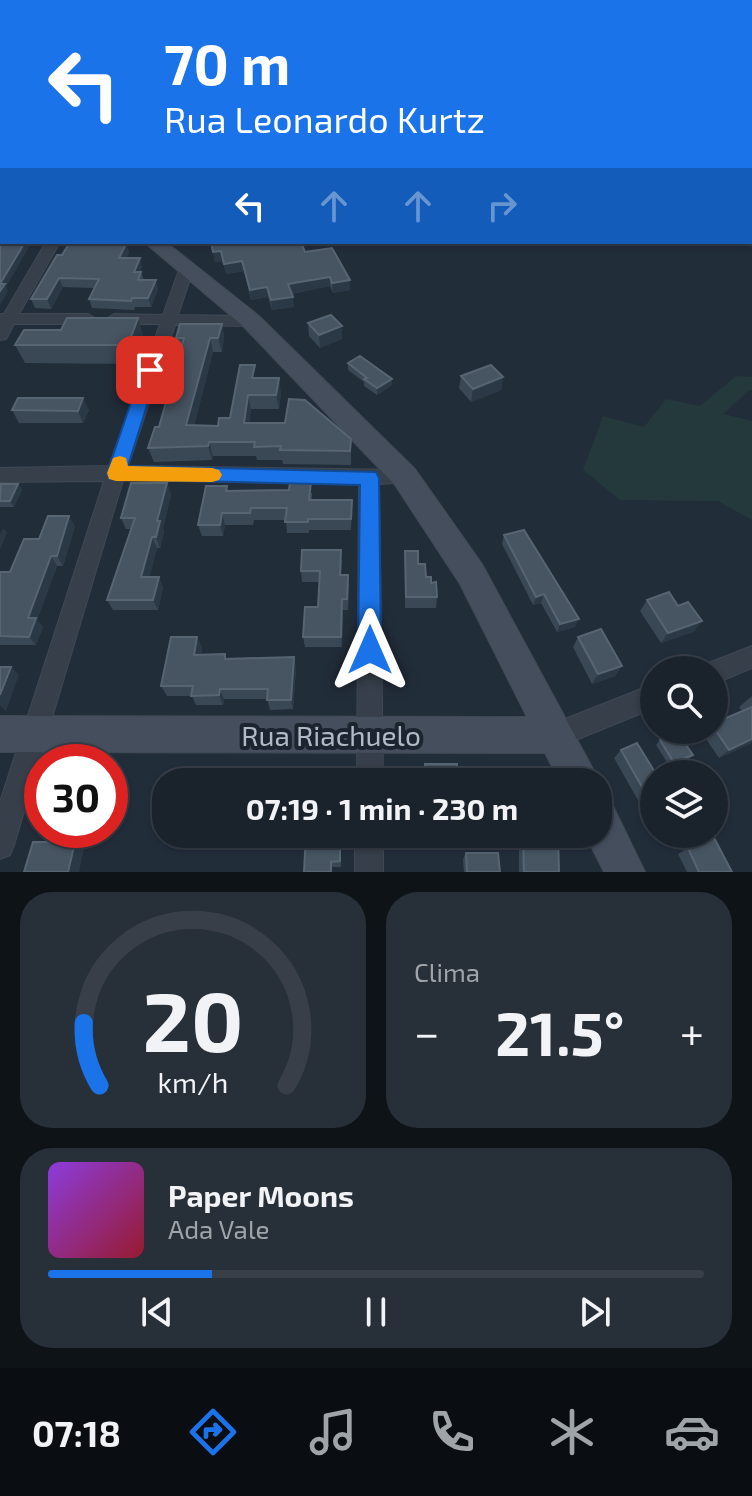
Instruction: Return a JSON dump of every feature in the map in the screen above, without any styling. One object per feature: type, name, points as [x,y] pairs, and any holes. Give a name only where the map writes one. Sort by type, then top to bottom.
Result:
[{"type":"street","points":[[0,335],[5,318],[52,244]]},
{"type":"street","points":[[156,244],[251,321],[405,477],[471,574],[573,768]]},
{"type":"street","points":[[0,845],[116,473],[186,270]]},
{"type":"street","points":[[5,318],[251,321]]},
{"type":"street","points":[[0,475],[116,473],[405,477]]},
{"type":"street","points":[[369,478],[370,768]]},
{"type":"street","points":[[728,666],[752,657]]},
{"type":"street","name":"Rua Riachuelo","points":[[0,734],[556,735],[640,702]]},
{"type":"street","points":[[612,846],[625,872]]},
{"type":"street","points":[[369,848],[369,872]]},
{"type":"green space","points":[[736,376],[752,377],[752,391],[749,390],[723,414],[752,421],[752,520],[718,501],[620,500],[583,470],[603,416],[644,427],[666,399],[700,406]]},
{"type":"building","points":[[0,244],[24,244],[0,284]]},
{"type":"building","points":[[69,244],[126,244],[119,258],[140,258],[134,272],[141,272],[138,280],[156,280],[148,298],[132,298],[131,301],[89,299],[99,279],[59,278],[47,299],[31,299],[57,255],[62,255]]},
{"type":"building","points":[[211,244],[302,244],[305,252],[332,248],[350,280],[332,283],[330,277],[288,284],[293,297],[271,300],[267,287],[250,290],[242,261],[224,264],[221,251],[213,252]]},
{"type":"building","points":[[331,315],[342,326],[319,335],[308,323]]},
{"type":"building","points":[[67,318],[138,318],[128,345],[15,345],[24,330],[61,330]]},
{"type":"building","points":[[180,324],[222,324],[218,338],[210,338],[186,425],[218,426],[219,418],[230,418],[240,365],[255,365],[252,378],[279,378],[276,395],[248,395],[244,423],[285,423],[289,399],[305,400],[351,439],[350,451],[280,450],[281,446],[254,447],[255,442],[209,442],[208,446],[148,448],[155,427],[159,427],[184,338],[176,338]]},
{"type":"building","points":[[360,356],[392,379],[377,388],[364,379],[367,378],[348,363]]},
{"type":"building","points":[[491,365],[503,377],[473,389],[461,376]]},
{"type":"building","points":[[18,398],[83,398],[78,411],[12,410]]},
{"type":"building","points":[[290,482],[311,482],[309,500],[352,500],[351,519],[285,522],[287,508],[251,508],[250,513],[222,513],[220,525],[198,525],[206,486],[227,486],[226,491],[289,490]]},
{"type":"building","points":[[131,483],[167,483],[156,537],[152,537],[141,577],[159,577],[153,600],[107,600],[135,518],[121,518]]},
{"type":"building","points":[[1,484],[18,484],[10,501],[0,501]]},
{"type":"building","points":[[48,516],[69,516],[57,556],[51,556],[28,618],[36,618],[29,637],[0,636],[0,572],[10,572],[24,539],[39,539]]},
{"type":"building","points":[[524,530],[579,619],[560,624],[544,594],[536,597],[504,535]]},
{"type":"building","points":[[302,550],[341,550],[340,575],[348,575],[347,599],[342,599],[341,637],[303,637],[305,607],[318,607],[320,571],[301,571]]},
{"type":"building","points":[[405,551],[418,551],[418,564],[425,564],[426,577],[431,577],[431,583],[436,582],[437,597],[406,597]]},
{"type":"building","points":[[669,592],[678,606],[688,602],[702,621],[668,633],[647,600]]},
{"type":"building","points":[[601,629],[622,666],[598,674],[578,637]]},
{"type":"building","points":[[171,637],[197,637],[194,655],[225,654],[225,659],[294,657],[291,700],[267,700],[268,689],[220,689],[219,695],[191,696],[193,686],[161,686]]},
{"type":"building","points":[[0,667],[11,667],[0,695]]},
{"type":"building","points":[[752,707],[752,739],[729,750],[725,744],[728,744],[728,717]]},
{"type":"building","points":[[637,743],[647,760],[640,760],[640,783],[621,750]]},
{"type":"building","points":[[662,744],[686,744],[693,755],[681,760],[672,760]]},
{"type":"building","points":[[425,764],[457,764],[457,768],[425,768]]},
{"type":"building","points":[[31,848],[74,848],[68,872],[24,872]]},
{"type":"building","points":[[305,848],[340,848],[340,861],[331,862],[331,872],[304,872]]},
{"type":"building","points":[[523,848],[558,848],[559,872],[524,872]]},
{"type":"building","points":[[688,848],[719,848],[732,872],[699,872]]},
{"type":"building","points":[[466,853],[498,853],[500,872],[467,872]]},
{"type":"slow traffic","points":[[120,463],[116,473],[212,475]]},
{"type":"route","points":[[150,370],[116,473],[369,478],[370,650]]}]
